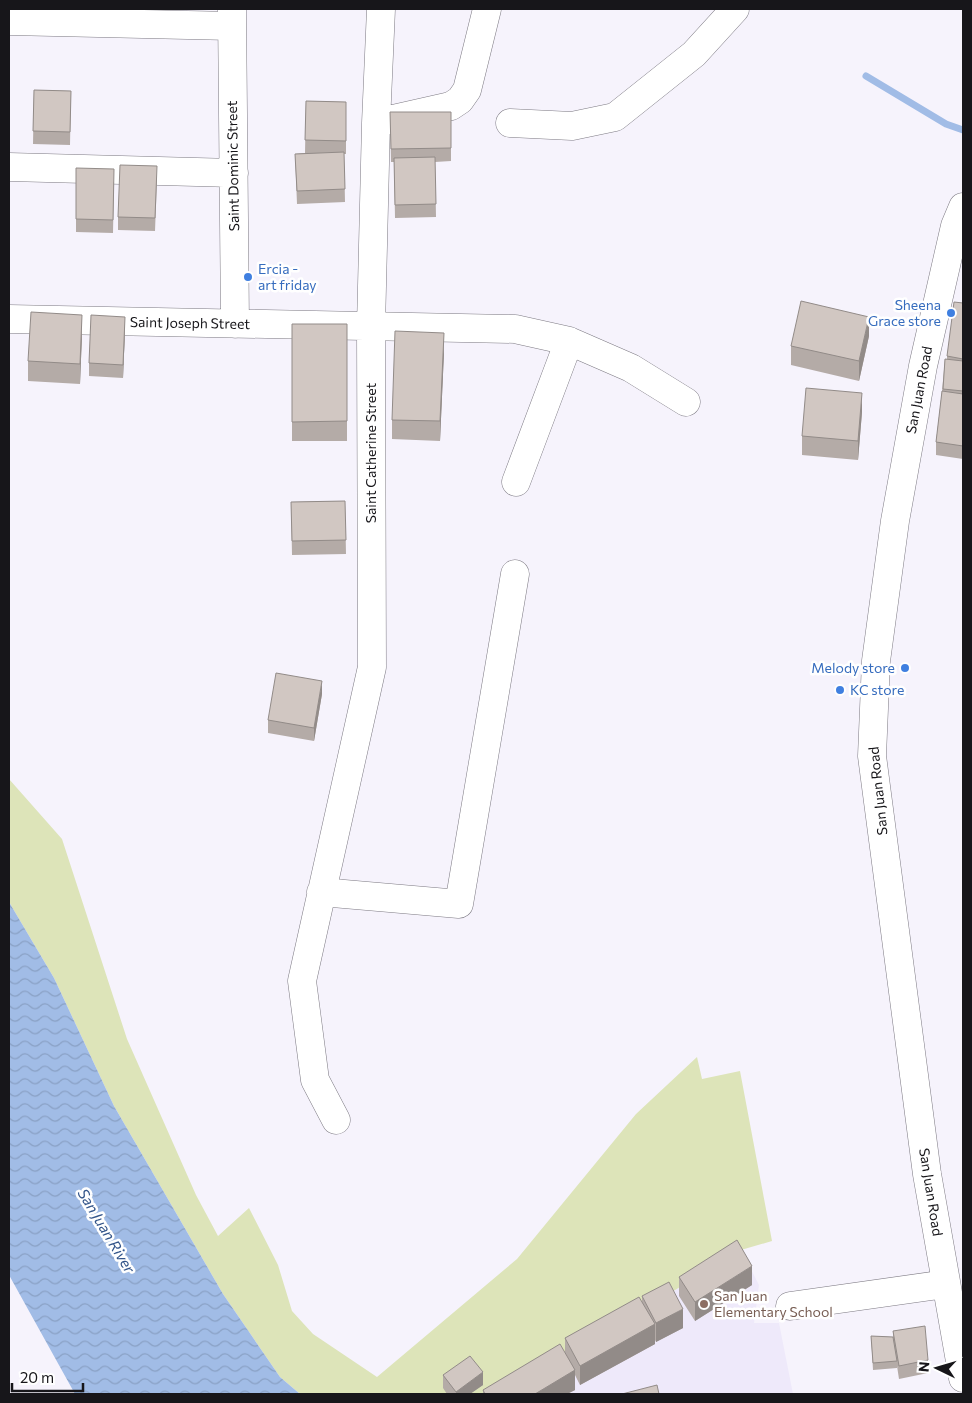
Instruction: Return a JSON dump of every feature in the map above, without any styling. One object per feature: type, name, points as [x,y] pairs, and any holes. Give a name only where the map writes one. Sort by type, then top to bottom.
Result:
[{"type":"street","name":"Saint Catherine Street","points":[[336,1120],[315,1080],[302,981],[372,666],[371,327],[381,9]]},
{"type":"street","points":[[376,124],[451,106],[460,100],[467,90],[487,9]]},
{"type":"street","points":[[510,123],[572,126],[615,117],[694,54],[735,9]]},
{"type":"street","points":[[9,21],[232,17]]},
{"type":"street","name":"Saint Dominic Street","points":[[232,17],[236,324]]},
{"type":"street","points":[[9,168],[234,173]]},
{"type":"street","name":"San Juan Road","points":[[963,207],[955,226],[923,366],[896,521],[876,660],[872,756],[927,1174],[963,1378]]},
{"type":"street","name":"Saint Joseph Street","points":[[9,319],[515,329],[569,341],[631,368],[686,402]]},
{"type":"street","points":[[516,482],[569,341]]},
{"type":"street","points":[[321,892],[459,904],[515,574]]},
{"type":"street","points":[[790,1306],[946,1284]]},
{"type":"shaded area","name":"San Juan Elementary School","points":[[741,1250],[759,1285],[754,1323],[779,1323],[793,1394],[504,1394]]},
{"type":"green space","points":[[9,779],[62,839],[127,1039],[196,1195],[218,1236],[249,1208],[278,1265],[292,1311],[313,1334],[377,1377],[517,1259],[636,1114],[697,1057],[702,1079],[740,1071],[772,1241],[741,1250],[504,1394],[300,1394],[280,1377],[223,1294],[114,1106],[54,978],[9,902]]},
{"type":"water","name":"San Juan River","points":[[9,902],[54,978],[114,1106],[223,1294],[280,1377],[300,1394],[75,1394],[9,1275]]},
{"type":"building","points":[[34,90],[71,91],[70,132],[33,131]]},
{"type":"building","points":[[306,101],[346,102],[346,141],[305,140]]},
{"type":"building","points":[[390,112],[451,112],[451,148],[391,149]]},
{"type":"building","points":[[344,152],[345,189],[297,191],[295,154]]},
{"type":"building","points":[[435,157],[436,204],[395,205],[394,158]]},
{"type":"building","points":[[120,165],[157,166],[155,218],[118,217]]},
{"type":"building","points":[[76,168],[114,169],[113,220],[76,219]]},
{"type":"building","points":[[801,301],[869,317],[859,361],[791,346]]},
{"type":"building","points":[[954,302],[963,303],[963,359],[947,356]]},
{"type":"building","points":[[31,312],[82,315],[80,364],[28,361]]},
{"type":"building","points":[[91,315],[125,317],[123,365],[89,363]]},
{"type":"building","points":[[292,324],[347,324],[347,421],[292,422]]},
{"type":"building","points":[[395,331],[444,333],[440,421],[392,420]]},
{"type":"building","points":[[945,359],[963,361],[963,391],[943,389]]},
{"type":"building","points":[[806,388],[862,393],[858,441],[802,436]]},
{"type":"building","points":[[942,391],[963,394],[963,446],[936,442]]},
{"type":"building","points":[[345,501],[346,540],[292,541],[291,502]]},
{"type":"building","points":[[276,673],[322,681],[314,728],[268,720]]},
{"type":"building","points":[[737,1240],[752,1266],[695,1302],[679,1277]]},
{"type":"building","points":[[669,1282],[683,1309],[656,1323],[642,1296]]},
{"type":"building","points":[[639,1297],[655,1324],[580,1366],[565,1338]]},
{"type":"building","points":[[925,1326],[928,1360],[899,1366],[893,1331]]},
{"type":"building","points":[[871,1336],[893,1337],[897,1361],[873,1363]]},
{"type":"building","points":[[560,1344],[575,1370],[535,1394],[485,1394],[483,1390]]},
{"type":"building","points":[[470,1356],[483,1372],[456,1392],[443,1375]]},
{"type":"building","points":[[657,1385],[659,1394],[622,1394]]},
{"type":"waterway","points":[[866,76],[946,124],[963,130]]},
{"type":"place","name":"Ercia - art friday","points":[[248,277]]},
{"type":"place","name":"Sheena Grace store","points":[[951,313]]},
{"type":"place","name":"Melody store","points":[[905,668]]},
{"type":"place","name":"KC store","points":[[840,690]]},
{"type":"place","name":"San Juan Elementary School","points":[[704,1304]]}]
